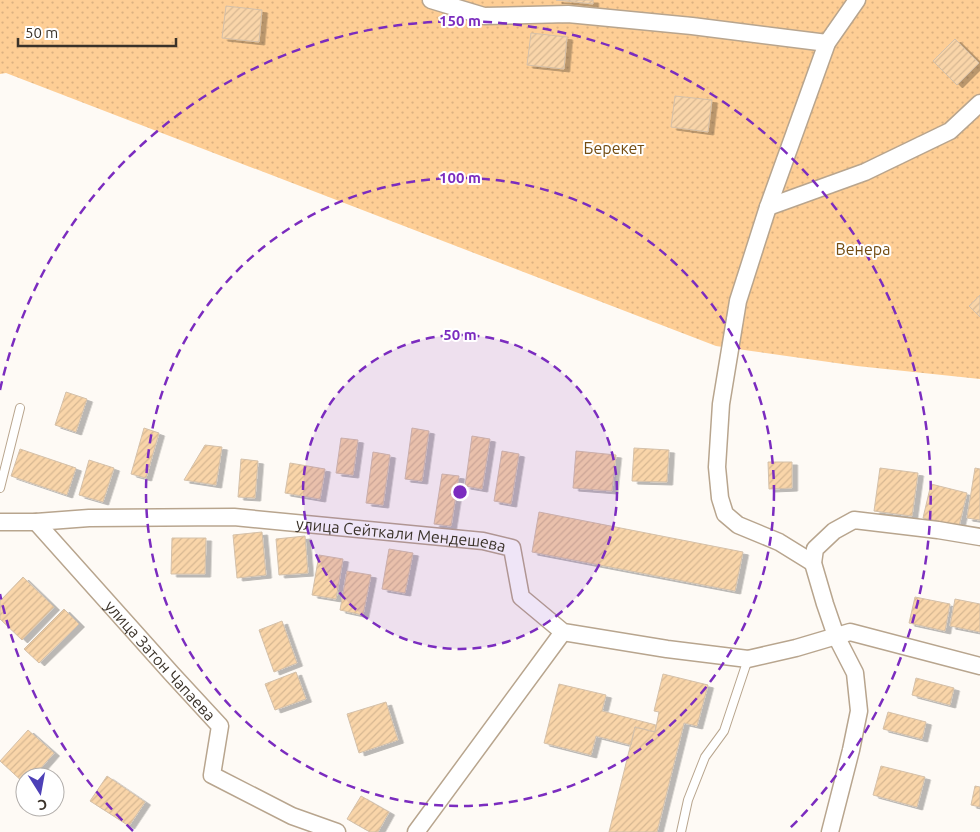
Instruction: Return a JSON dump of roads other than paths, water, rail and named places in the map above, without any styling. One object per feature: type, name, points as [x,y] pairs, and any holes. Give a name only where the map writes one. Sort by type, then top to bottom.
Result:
[{"type":"street","points":[[431,0],[484,16],[568,14],[692,26],[826,43]]},
{"type":"street","points":[[813,563],[779,542],[738,525],[725,514],[720,498],[717,466],[722,395],[738,301],[768,207],[826,43],[857,0]]},
{"type":"street","points":[[768,207],[865,172],[950,131],[980,103]]},
{"type":"street","name":"улица Сейткали Мендешева","points":[[0,522],[36,522],[88,518],[234,517],[483,541],[512,548],[521,597],[563,632]]},
{"type":"street","points":[[830,832],[859,711],[855,673],[836,636],[825,604],[813,563],[815,549],[834,531],[854,520],[980,536]]},
{"type":"street","name":"улица Затон Чапаева","points":[[36,522],[220,726],[212,775],[292,816],[337,832]]},
{"type":"street","points":[[416,832],[563,632],[667,649],[748,659],[796,648],[850,632],[980,666]]},
{"type":"lane","points":[[0,488],[20,408]]},
{"type":"lane","points":[[682,832],[688,800],[705,757],[724,732],[748,659]]},
{"type":"park label","name":"Берекет","points":[[614,148]]},
{"type":"park label","name":"Венера","points":[[863,249]]}]
